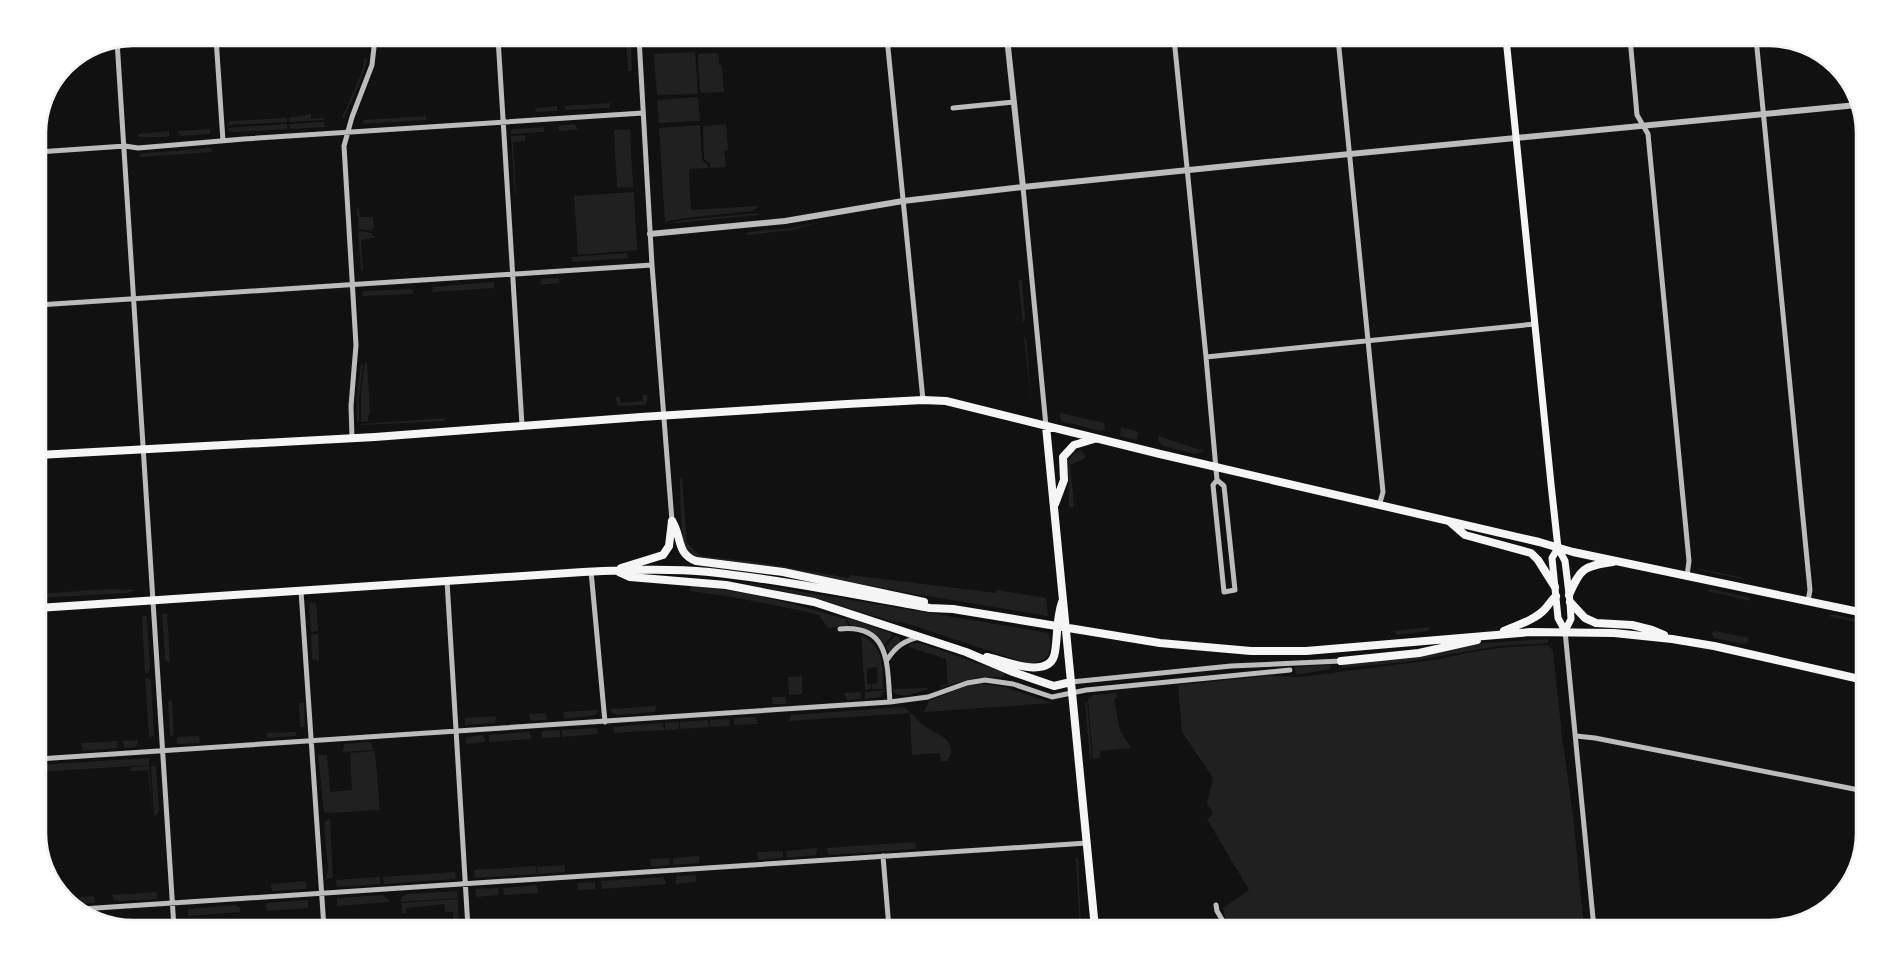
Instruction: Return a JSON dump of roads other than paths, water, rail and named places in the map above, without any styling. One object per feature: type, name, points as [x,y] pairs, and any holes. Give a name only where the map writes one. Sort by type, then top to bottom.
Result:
[{"type":"main road","points":[[1507,46],[1558,548],[1565,562],[1571,619],[1565,631]]},
{"type":"main road","points":[[46,455],[352,438],[663,415],[922,400],[956,403],[1379,506],[1530,539],[1558,548],[1618,562],[1856,611]]},
{"type":"main road","points":[[1046,426],[1095,920]]},
{"type":"main road","points":[[1054,508],[1064,480],[1063,457],[1074,445],[1096,438]]},
{"type":"main road","points":[[614,570],[663,555],[669,546],[672,521]]},
{"type":"main road","points":[[672,521],[678,530],[681,550],[688,557],[696,561],[783,572],[953,609],[1160,643],[1251,651],[1306,651],[1499,633],[1565,631],[1614,633],[1672,639],[1731,650],[1856,678]]},
{"type":"main road","points":[[1450,522],[1465,535],[1531,553],[1538,560],[1555,587]]},
{"type":"main road","points":[[1558,548],[1552,558],[1558,618],[1565,631]]},
{"type":"main road","points":[[1569,599],[1578,574],[1594,566],[1618,562]]},
{"type":"main road","points":[[614,570],[630,577],[726,585],[784,595],[843,611],[966,652],[1033,668],[1047,665],[1054,656],[1057,619],[1063,598]]},
{"type":"main road","points":[[46,607],[614,570],[707,572],[930,608],[953,609]]},
{"type":"main road","points":[[1341,661],[1419,653],[1499,633],[1535,617],[1556,596]]},
{"type":"main road","points":[[1569,599],[1586,618],[1596,623],[1652,630],[1672,639]]},
{"type":"main road","points":[[966,652],[1013,672],[1054,686],[1072,682]]},
{"type":"street","points":[[216,46],[222,141]]},
{"type":"street","points":[[352,438],[351,406],[356,345],[344,157],[348,132],[370,73],[374,46]]},
{"type":"street","points":[[499,46],[522,425]]},
{"type":"street","points":[[639,46],[652,265],[672,521]]},
{"type":"street","points":[[888,46],[922,400]]},
{"type":"street","points":[[1008,46],[1046,426]]},
{"type":"street","points":[[1175,46],[1216,466],[1217,480],[1213,485],[1224,592],[1235,590],[1224,486],[1217,480]]},
{"type":"street","points":[[1339,46],[1383,492],[1379,506]]},
{"type":"street","points":[[1631,46],[1638,115],[1642,126],[1648,134],[1689,561],[1687,576]]},
{"type":"street","points":[[1757,46],[1810,590],[1808,601]]},
{"type":"street","points":[[118,48],[174,920]]},
{"type":"street","points":[[953,108],[1014,102]]},
{"type":"street","points":[[650,234],[785,221],[903,200],[1023,187],[1851,106]]},
{"type":"street","points":[[46,151],[125,146],[138,148],[643,113]]},
{"type":"street","points":[[46,304],[652,265]]},
{"type":"street","points":[[1206,357],[1535,324]]},
{"type":"street","points":[[591,571],[605,722]]},
{"type":"street","points":[[447,581],[468,920]]},
{"type":"street","points":[[301,591],[323,920]]},
{"type":"street","points":[[840,629],[849,628],[868,632],[880,643],[887,660],[890,702]]},
{"type":"street","points":[[1565,631],[1593,920]]},
{"type":"street","points":[[887,660],[893,650],[903,642],[920,637]]},
{"type":"street","points":[[1072,682],[1231,666],[1341,661]]},
{"type":"street","points":[[46,758],[890,702],[937,695],[967,683],[985,680],[1013,684],[1052,697],[1072,692],[1290,670]]},
{"type":"street","points":[[1576,736],[1604,739],[1856,789]]},
{"type":"street","points":[[91,908],[1087,843]]},
{"type":"street","points":[[883,856],[888,920]]},
{"type":"street","points":[[1216,905],[1222,920]]}]
